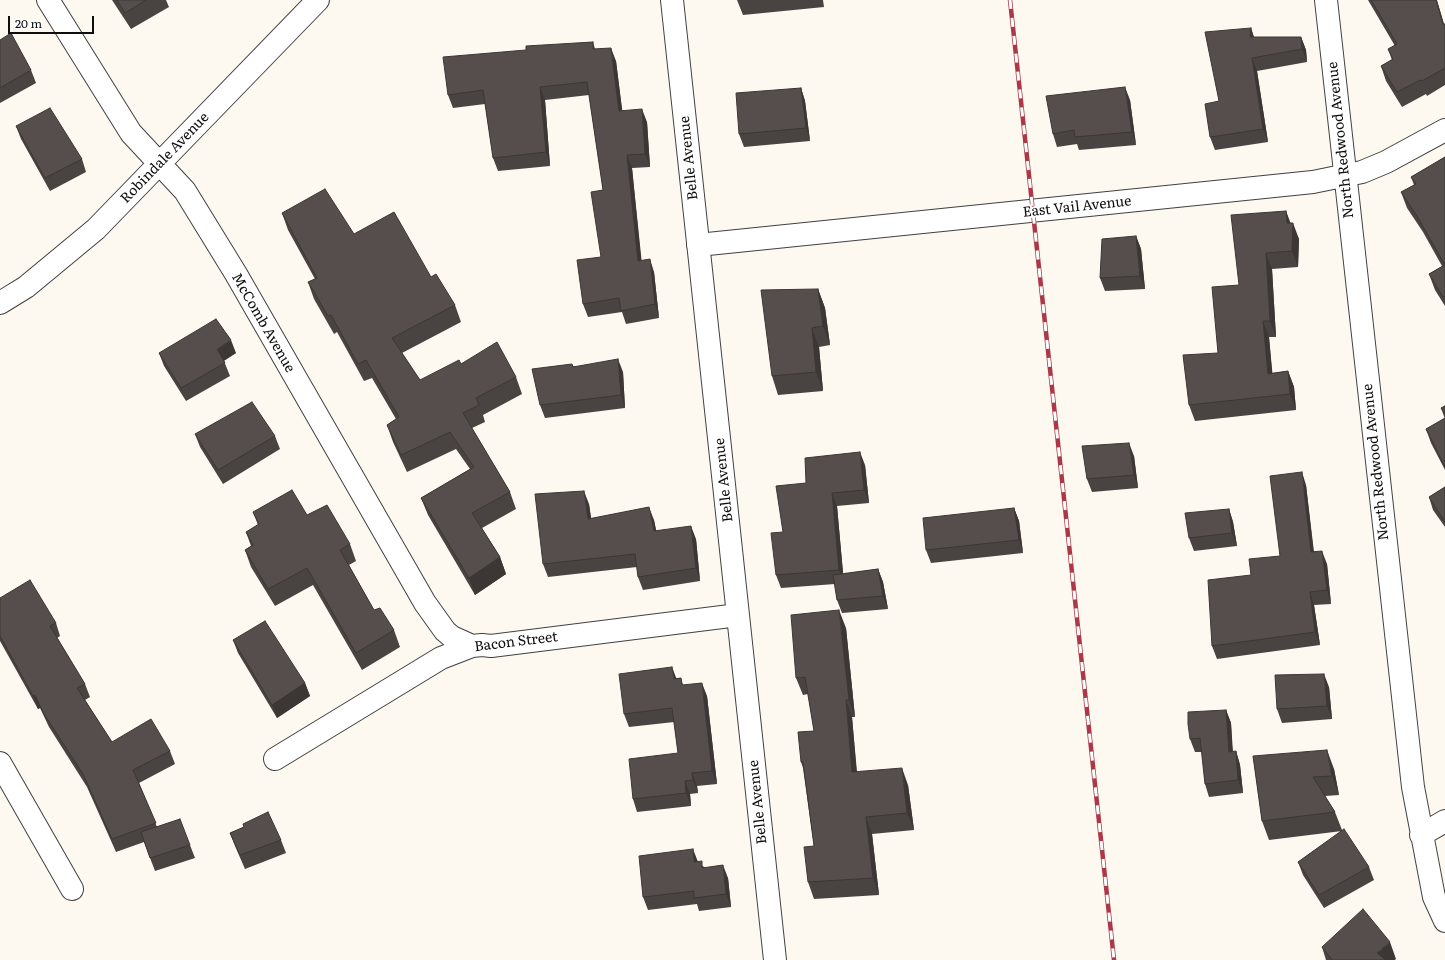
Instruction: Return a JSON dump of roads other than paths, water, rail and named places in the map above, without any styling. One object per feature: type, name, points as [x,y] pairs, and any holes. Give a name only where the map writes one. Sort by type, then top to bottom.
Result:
[{"type":"street","name":"McComb Avenue","points":[[48,0],[131,133],[184,191],[228,262],[425,603],[452,637],[472,646]]},
{"type":"street","name":"Robindale Avenue","points":[[0,303],[26,287],[96,229],[125,201],[318,0]]},
{"type":"street","name":"Belle Avenue","points":[[672,0],[775,960]]},
{"type":"street","name":"North Redwood Avenue","points":[[1326,0],[1344,176],[1413,787],[1434,897],[1445,921]]},
{"type":"street","name":"East Vail Avenue","points":[[698,246],[1305,183],[1362,172],[1386,162],[1445,130]]},
{"type":"street","name":"Bacon Street","points":[[276,759],[441,658],[472,646],[498,645],[738,615]]},
{"type":"street","points":[[0,763],[72,889]]},
{"type":"street","points":[[1421,835],[1445,821]]},
{"type":"railway","points":[[1010,0],[1114,960]]}]
